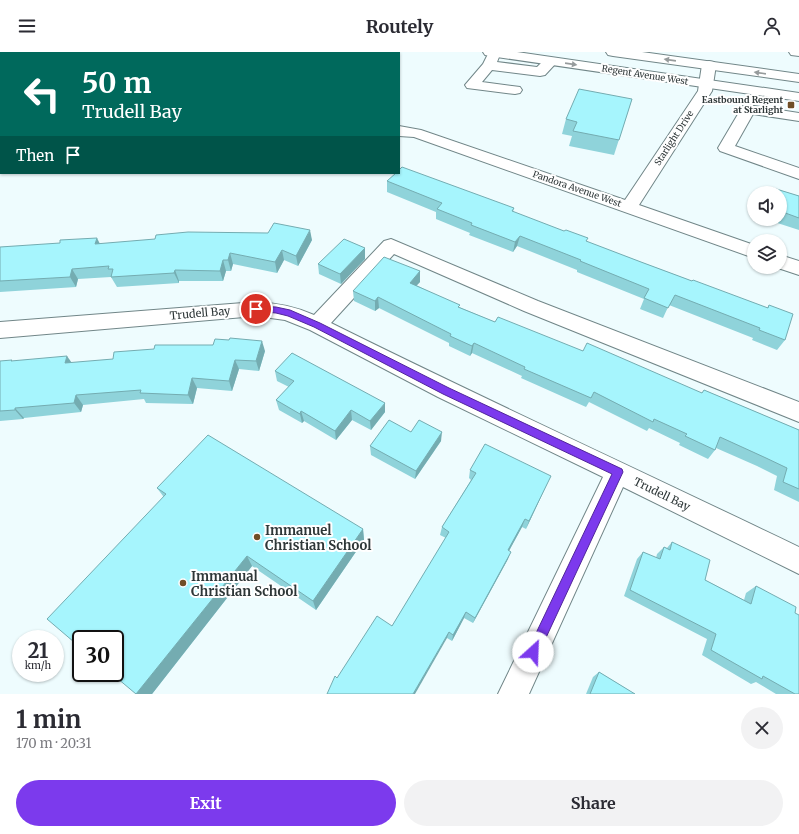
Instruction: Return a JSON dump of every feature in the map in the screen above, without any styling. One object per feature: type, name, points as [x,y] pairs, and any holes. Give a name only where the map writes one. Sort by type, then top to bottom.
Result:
[{"type":"street","name":"Regent Avenue West","points":[[613,52],[799,78]]},
{"type":"street","name":"Regent Avenue West","points":[[492,56],[540,72],[552,61],[799,97]]},
{"type":"street","points":[[492,56],[472,85],[515,90]]},
{"type":"street","name":"Starlight Drive","points":[[629,207],[703,93],[708,84],[709,65]]},
{"type":"street","points":[[798,171],[726,148],[748,109],[799,117]]},
{"type":"street","name":"Pandora Avenue West","points":[[400,131],[416,133],[747,249]]},
{"type":"street","points":[[317,325],[391,245],[531,306],[747,390],[799,412]]},
{"type":"street","points":[[787,264],[799,268]]},
{"type":"street","name":"Trudell Bay","points":[[0,330],[256,309],[276,310],[290,313],[317,325],[446,391],[618,472],[799,561]]},
{"type":"street","points":[[513,694],[618,472]]},
{"type":"building","points":[[579,89],[632,99],[619,140],[573,131],[577,122],[566,119]]},
{"type":"building","points":[[402,167],[514,208],[512,211],[564,231],[566,230],[588,238],[586,241],[692,281],[693,280],[768,308],[769,305],[793,314],[785,340],[759,330],[760,328],[675,295],[668,308],[644,298],[649,289],[580,261],[581,260],[520,236],[515,242],[471,225],[472,223],[437,209],[442,203],[387,181],[395,174],[400,174],[400,169]]},
{"type":"building","points":[[787,192],[799,196],[799,218],[787,214]]},
{"type":"building","points":[[274,223],[310,230],[296,256],[282,250],[275,262],[230,253],[228,260],[223,260],[220,271],[175,270],[174,273],[111,277],[113,269],[108,269],[109,266],[72,269],[70,277],[0,281],[0,247],[60,243],[60,240],[97,238],[95,244],[155,239],[156,235],[188,232],[268,233]]},
{"type":"building","points":[[344,239],[365,248],[340,274],[318,264]]},
{"type":"building","points":[[384,257],[420,271],[410,283],[460,305],[458,307],[495,322],[498,317],[583,351],[587,343],[702,393],[704,390],[799,430],[799,489],[783,482],[787,468],[720,437],[715,450],[685,436],[687,434],[654,419],[653,422],[594,392],[591,398],[524,369],[525,367],[474,343],[472,346],[450,336],[451,334],[378,297],[375,301],[353,291]]},
{"type":"building","points":[[230,338],[262,341],[256,361],[235,360],[229,381],[192,378],[188,395],[140,393],[141,390],[76,395],[74,403],[15,408],[15,410],[0,411],[0,361],[67,356],[65,363],[113,359],[114,352],[154,349],[155,345],[213,345],[215,339],[229,340]]},
{"type":"building","points":[[292,353],[385,403],[370,421],[351,410],[335,431],[301,411],[300,414],[276,400],[294,381],[275,371]]},
{"type":"building","points":[[389,420],[411,432],[419,420],[442,432],[416,471],[370,446]]},
{"type":"building","points":[[208,435],[363,529],[313,601],[247,556],[136,694],[122,682],[124,682],[124,630],[72,630],[72,640],[64,634],[64,630],[60,630],[47,619],[166,494],[157,488]]},
{"type":"building","points":[[485,444],[551,476],[529,521],[525,519],[508,550],[511,552],[475,618],[466,612],[453,635],[449,632],[413,694],[327,694],[335,676],[337,678],[377,616],[392,626],[449,532],[442,527],[476,473],[470,470]]},
{"type":"building","points":[[672,542],[710,560],[705,580],[751,604],[756,586],[796,607],[795,613],[799,615],[799,694],[795,694],[763,676],[762,679],[711,650],[716,634],[630,590],[643,552],[660,559],[664,547],[670,550]]},
{"type":"building","points":[[599,672],[635,694],[590,694]]},
{"type":"place","name":"Eastbound Regent at Starlight","points":[[791,105]]},
{"type":"place","name":"Immanuel Christian School","points":[[257,537]]},
{"type":"place","name":"Immanual Christian School","points":[[183,583]]},
{"type":"route","points":[[256,309],[276,310],[290,313],[317,325],[446,391],[618,472],[533,652]]}]
